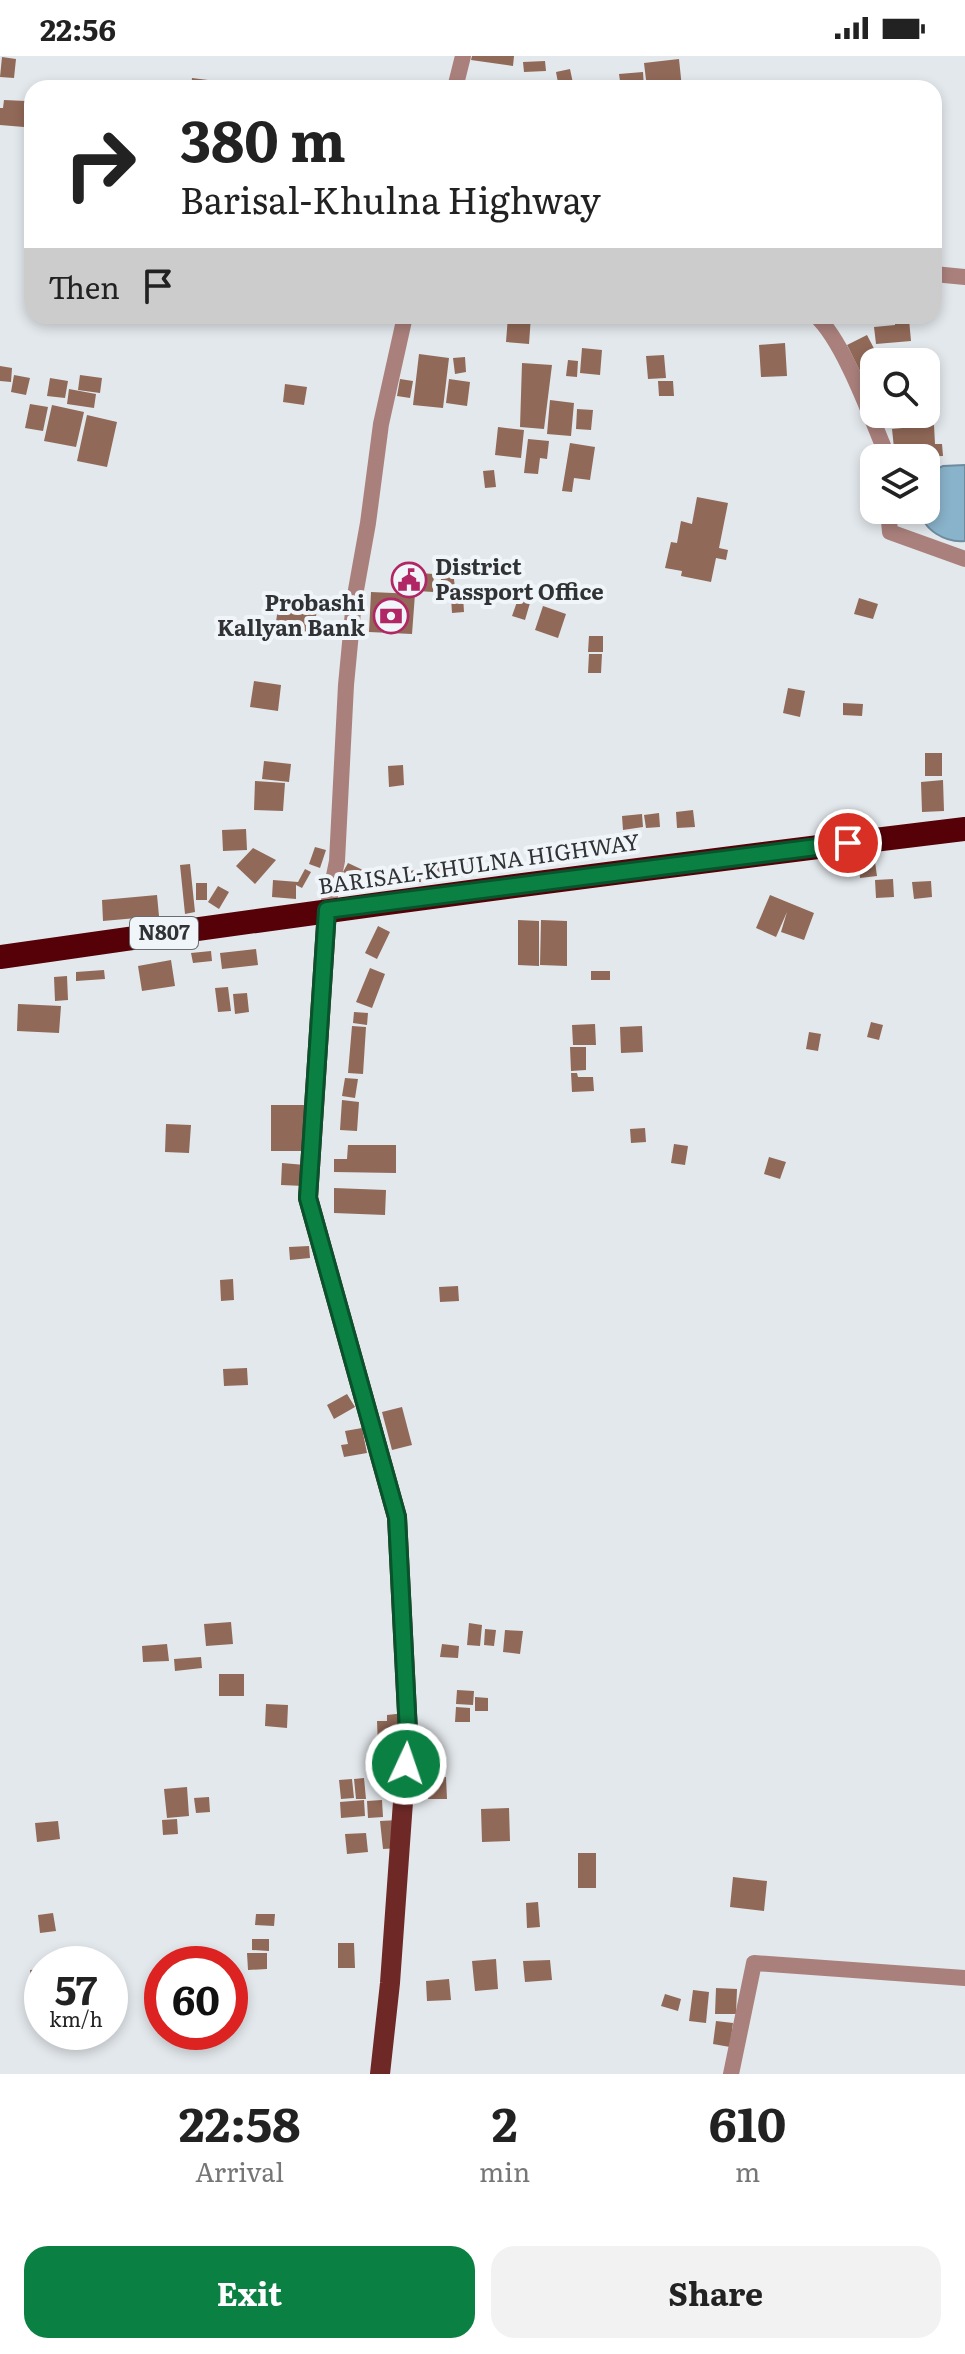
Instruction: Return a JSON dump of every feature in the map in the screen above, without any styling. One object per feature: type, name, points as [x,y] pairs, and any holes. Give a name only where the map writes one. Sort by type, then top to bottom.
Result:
[{"type":"highway","name":"BARISAL-KHULNA HIGHWAY","points":[[0,957],[643,868],[965,829]]},
{"type":"main road","points":[[327,910],[308,1198],[397,1517],[408,1732],[390,1983],[380,2074]]},
{"type":"street","points":[[457,80],[463,56]]},
{"type":"street","points":[[942,275],[965,277]]},
{"type":"street","points":[[327,910],[337,861],[346,685],[354,601],[381,424],[403,324]]},
{"type":"street","points":[[825,324],[855,379],[882,444]]},
{"type":"street","points":[[889,524],[890,532],[965,559]]},
{"type":"street","points":[[731,2074],[754,1963],[965,1978]]},
{"type":"water","points":[[965,465],[965,541],[950,540],[936,534],[926,524],[940,524],[940,467]]},
{"type":"building","points":[[472,56],[514,56],[513,66],[471,60]]},
{"type":"building","points":[[2,57],[16,59],[14,78],[0,77]]},
{"type":"building","points":[[679,59],[681,80],[646,80],[644,63]]},
{"type":"building","points":[[545,61],[546,71],[524,72],[523,62]]},
{"type":"building","points":[[570,69],[572,80],[558,80],[556,72]]},
{"type":"building","points":[[643,72],[644,80],[620,80],[619,74]]},
{"type":"building","points":[[4,100],[24,101],[24,127],[0,125],[0,108],[3,108]]},
{"type":"building","points":[[507,324],[530,324],[529,344],[506,342]]},
{"type":"building","points":[[909,324],[911,341],[876,344],[874,327]]},
{"type":"building","points":[[867,335],[874,348],[860,348],[860,371],[847,345]]},
{"type":"building","points":[[785,343],[787,376],[761,377],[759,345]]},
{"type":"building","points":[[582,348],[602,350],[600,375],[580,373]]},
{"type":"building","points":[[419,354],[449,358],[443,408],[413,405]]},
{"type":"building","points":[[664,355],[666,378],[648,379],[646,356]]},
{"type":"building","points":[[465,357],[466,372],[455,374],[453,358]]},
{"type":"building","points":[[568,360],[578,361],[577,377],[566,376]]},
{"type":"building","points":[[522,363],[552,365],[544,429],[520,427]]},
{"type":"building","points":[[0,366],[12,368],[11,382],[0,381]]},
{"type":"building","points":[[14,375],[30,378],[26,395],[11,392]]},
{"type":"building","points":[[80,375],[102,378],[100,393],[78,390]]},
{"type":"building","points":[[50,378],[68,381],[65,398],[47,396]]},
{"type":"building","points":[[400,379],[413,381],[410,398],[397,396]]},
{"type":"building","points":[[449,379],[470,382],[467,406],[446,403]]},
{"type":"building","points":[[658,381],[673,381],[674,396],[659,396]]},
{"type":"building","points":[[285,384],[307,387],[304,405],[283,402]]},
{"type":"building","points":[[69,389],[96,394],[94,408],[67,404]]},
{"type":"building","points":[[550,400],[574,403],[571,436],[547,434]]},
{"type":"building","points":[[30,404],[48,407],[43,431],[25,428]]},
{"type":"building","points":[[52,405],[84,412],[76,447],[44,441]]},
{"type":"building","points":[[577,409],[593,410],[591,430],[576,429]]},
{"type":"building","points":[[87,415],[117,422],[107,467],[77,461]]},
{"type":"building","points":[[498,427],[524,430],[521,458],[495,455]]},
{"type":"building","points":[[934,428],[935,444],[894,444],[892,429]]},
{"type":"building","points":[[528,439],[549,441],[547,459],[540,458],[538,474],[524,473]]},
{"type":"building","points":[[570,443],[595,447],[590,480],[574,478],[572,492],[562,491]]},
{"type":"building","points":[[494,470],[496,487],[485,488],[483,471]]},
{"type":"building","points":[[697,497],[728,503],[719,548],[728,550],[726,560],[716,558],[711,582],[681,576],[682,571],[665,568],[671,542],[677,543],[681,521],[692,524]]},
{"type":"building","points":[[440,571],[453,571],[455,588],[442,589]]},
{"type":"building","name":"District Passport Office","points":[[403,572],[434,574],[433,592],[402,590]]},
{"type":"building","points":[[371,592],[415,594],[412,634],[369,632]]},
{"type":"building","points":[[280,596],[318,600],[314,633],[275,628]]},
{"type":"building","points":[[463,596],[464,612],[452,613],[451,597]]},
{"type":"building","points":[[859,598],[878,604],[873,619],[854,614]]},
{"type":"building","points":[[518,599],[530,603],[525,620],[512,616]]},
{"type":"building","points":[[543,606],[566,614],[558,638],[535,630]]},
{"type":"building","points":[[589,636],[603,636],[603,652],[588,652]]},
{"type":"building","points":[[589,654],[602,654],[601,673],[588,673]]},
{"type":"building","points":[[254,681],[281,685],[278,711],[250,707]]},
{"type":"building","points":[[788,688],[805,691],[800,717],[783,713]]},
{"type":"building","points":[[843,703],[863,704],[862,716],[843,715]]},
{"type":"building","points":[[925,753],[942,753],[942,776],[925,776]]},
{"type":"building","points":[[264,761],[291,764],[289,782],[262,779]]},
{"type":"building","points":[[403,765],[404,785],[389,787],[388,766]]},
{"type":"building","points":[[943,780],[944,811],[922,812],[921,782]]},
{"type":"building","points":[[255,781],[285,783],[283,811],[254,810]]},
{"type":"building","points":[[693,810],[695,827],[677,828],[676,812]]},
{"type":"building","points":[[659,813],[660,827],[646,828],[644,815]]},
{"type":"building","points":[[642,814],[643,827],[623,830],[622,816]]},
{"type":"building","points":[[246,829],[247,850],[223,851],[222,830]]},
{"type":"building","points":[[315,847],[326,850],[320,868],[309,864]]},
{"type":"building","points":[[253,848],[276,860],[255,884],[236,866]]},
{"type":"building","points":[[453,860],[454,878],[432,880],[431,862]]},
{"type":"building","points":[[473,860],[474,876],[459,877],[457,861]]},
{"type":"building","points":[[875,862],[877,876],[860,878],[859,863]]},
{"type":"building","points":[[348,863],[363,870],[358,879],[343,872]]},
{"type":"building","points":[[190,864],[195,912],[185,914],[180,865]]},
{"type":"building","points":[[305,869],[311,872],[302,888],[296,885],[296,899],[272,897],[273,880],[298,882]]},
{"type":"building","points":[[420,870],[421,882],[401,883],[400,871]]},
{"type":"building","points":[[893,879],[894,897],[876,898],[875,880]]},
{"type":"building","points":[[931,881],[932,897],[914,899],[912,882]]},
{"type":"building","points":[[196,883],[207,883],[207,900],[196,900]]},
{"type":"building","points":[[218,886],[229,892],[219,909],[208,902]]},
{"type":"building","points":[[157,895],[159,916],[103,921],[102,900]]},
{"type":"building","points":[[770,895],[814,913],[804,940],[781,932],[787,912],[776,937],[756,928]]},
{"type":"building","points":[[518,920],[539,921],[539,966],[518,965]]},
{"type":"building","points":[[541,920],[567,921],[567,966],[540,965]]},
{"type":"building","points":[[378,926],[390,932],[377,959],[365,953]]},
{"type":"building","points":[[256,949],[258,965],[222,969],[220,953]]},
{"type":"building","points":[[211,951],[212,961],[193,963],[191,953]]},
{"type":"building","points":[[171,960],[175,986],[142,991],[138,966]]},
{"type":"building","points":[[370,968],[385,974],[372,1008],[356,1002]]},
{"type":"building","points":[[104,970],[105,979],[76,981],[76,972]]},
{"type":"building","points":[[591,971],[610,971],[610,980],[591,980]]},
{"type":"building","points":[[67,976],[68,1000],[55,1001],[54,977]]},
{"type":"building","points":[[228,987],[231,1011],[218,1012],[215,988]]},
{"type":"building","points":[[247,993],[249,1012],[235,1014],[233,994]]},
{"type":"building","points":[[18,1004],[61,1006],[59,1033],[17,1031]]},
{"type":"building","points":[[354,1012],[368,1013],[367,1025],[353,1023]]},
{"type":"building","points":[[871,1022],[883,1025],[879,1040],[867,1037]]},
{"type":"building","points":[[595,1024],[596,1045],[573,1045],[572,1025]]},
{"type":"building","points":[[352,1026],[366,1027],[363,1074],[348,1073]]},
{"type":"building","points":[[642,1026],[643,1052],[621,1053],[620,1027]]},
{"type":"building","points":[[809,1032],[821,1034],[818,1051],[806,1049]]},
{"type":"building","points":[[570,1047],[586,1047],[586,1070],[571,1071]]},
{"type":"building","points":[[571,1073],[577,1073],[578,1077],[593,1077],[594,1091],[572,1092]]},
{"type":"building","points":[[345,1078],[358,1079],[355,1098],[342,1096]]},
{"type":"building","points":[[342,1100],[359,1102],[357,1131],[340,1130]]},
{"type":"building","points":[[271,1105],[309,1105],[308,1151],[271,1151]]},
{"type":"building","points":[[166,1124],[191,1125],[189,1153],[165,1152]]},
{"type":"building","points":[[645,1128],[646,1142],[631,1143],[630,1129]]},
{"type":"building","points":[[674,1144],[688,1146],[685,1165],[671,1163]]},
{"type":"building","points":[[348,1145],[396,1145],[396,1173],[334,1172],[334,1159],[347,1159]]},
{"type":"building","points":[[769,1157],[786,1162],[780,1179],[764,1174]]},
{"type":"building","points":[[282,1163],[305,1165],[304,1186],[281,1185]]},
{"type":"building","points":[[334,1188],[386,1190],[385,1215],[334,1213]]},
{"type":"building","points":[[309,1246],[310,1258],[290,1260],[289,1247]]},
{"type":"building","points":[[233,1279],[234,1300],[221,1301],[220,1280]]},
{"type":"building","points":[[458,1286],[459,1301],[440,1302],[439,1287]]},
{"type":"building","points":[[247,1368],[248,1385],[224,1386],[223,1369]]},
{"type":"building","points":[[347,1394],[355,1407],[334,1419],[327,1405]]},
{"type":"building","points":[[402,1407],[412,1445],[392,1450],[382,1412]]},
{"type":"building","points":[[362,1428],[367,1453],[344,1457],[341,1445],[348,1444],[345,1431]]},
{"type":"building","points":[[231,1622],[233,1644],[206,1646],[204,1624]]},
{"type":"building","points":[[469,1623],[482,1625],[480,1646],[467,1645]]},
{"type":"building","points":[[485,1629],[496,1630],[494,1646],[484,1645]]},
{"type":"building","points":[[505,1630],[523,1631],[520,1654],[503,1652]]},
{"type":"building","points":[[167,1644],[169,1661],[143,1662],[142,1646]]},
{"type":"building","points":[[442,1644],[459,1646],[458,1658],[440,1657]]},
{"type":"building","points":[[201,1657],[202,1668],[175,1671],[174,1659]]},
{"type":"building","points":[[219,1674],[244,1674],[244,1696],[219,1696]]},
{"type":"building","points":[[457,1690],[474,1691],[473,1705],[456,1704]]},
{"type":"building","points":[[475,1697],[488,1698],[488,1711],[475,1711]]},
{"type":"building","points":[[266,1704],[288,1705],[287,1728],[265,1726]]},
{"type":"building","points":[[456,1707],[470,1708],[470,1722],[455,1722]]},
{"type":"building","points":[[405,1713],[407,1744],[378,1746],[377,1721],[387,1721],[387,1715]]},
{"type":"building","points":[[446,1777],[447,1799],[428,1799],[427,1778]]},
{"type":"building","points":[[364,1778],[366,1799],[356,1799],[354,1779]]},
{"type":"building","points":[[352,1779],[354,1798],[341,1799],[339,1780]]},
{"type":"building","points":[[187,1787],[189,1816],[167,1818],[164,1789]]},
{"type":"building","points":[[209,1797],[210,1812],[196,1813],[194,1798]]},
{"type":"building","points":[[364,1800],[365,1816],[341,1818],[340,1802]]},
{"type":"building","points":[[382,1800],[383,1817],[368,1818],[367,1801]]},
{"type":"building","points":[[509,1808],[510,1841],[482,1842],[481,1809]]},
{"type":"building","points":[[177,1819],[178,1834],[163,1835],[162,1820]]},
{"type":"building","points":[[399,1820],[401,1848],[383,1849],[380,1821]]},
{"type":"building","points":[[58,1821],[60,1839],[37,1842],[35,1823]]},
{"type":"building","points":[[366,1833],[368,1852],[347,1854],[345,1834]]},
{"type":"building","points":[[578,1853],[596,1853],[596,1888],[578,1888]]},
{"type":"building","points":[[733,1877],[767,1881],[764,1911],[730,1907]]},
{"type":"building","points":[[538,1902],[540,1927],[527,1928],[526,1903]]},
{"type":"building","points":[[53,1913],[56,1931],[40,1933],[38,1915]]},
{"type":"building","points":[[256,1914],[275,1914],[274,1926],[255,1925]]},
{"type":"building","points":[[252,1939],[269,1939],[269,1951],[252,1950]]},
{"type":"building","points":[[338,1943],[354,1943],[355,1968],[338,1968]]},
{"type":"building","points":[[248,1953],[267,1953],[267,1969],[248,1970]]},
{"type":"building","points":[[496,1959],[498,1989],[475,1991],[472,1961]]},
{"type":"building","points":[[550,1960],[552,1980],[525,1982],[523,1961]]},
{"type":"building","points":[[449,1979],[451,2000],[427,2001],[426,1981]]},
{"type":"building","points":[[716,1988],[737,1989],[736,2014],[715,2014]]},
{"type":"building","points":[[693,1990],[709,1992],[706,2023],[689,2021]]},
{"type":"building","points":[[665,1994],[681,1999],[678,2011],[661,2006]]},
{"type":"building","points":[[716,2021],[733,2023],[730,2047],[713,2044]]},
{"type":"place","name":"District Passport Office","points":[[409,580]]},
{"type":"place","name":"Probashi Kallyan Bank","points":[[391,616]]},
{"type":"route","points":[[406,1764],[408,1732],[397,1517],[308,1198],[327,910],[848,843]]}]
